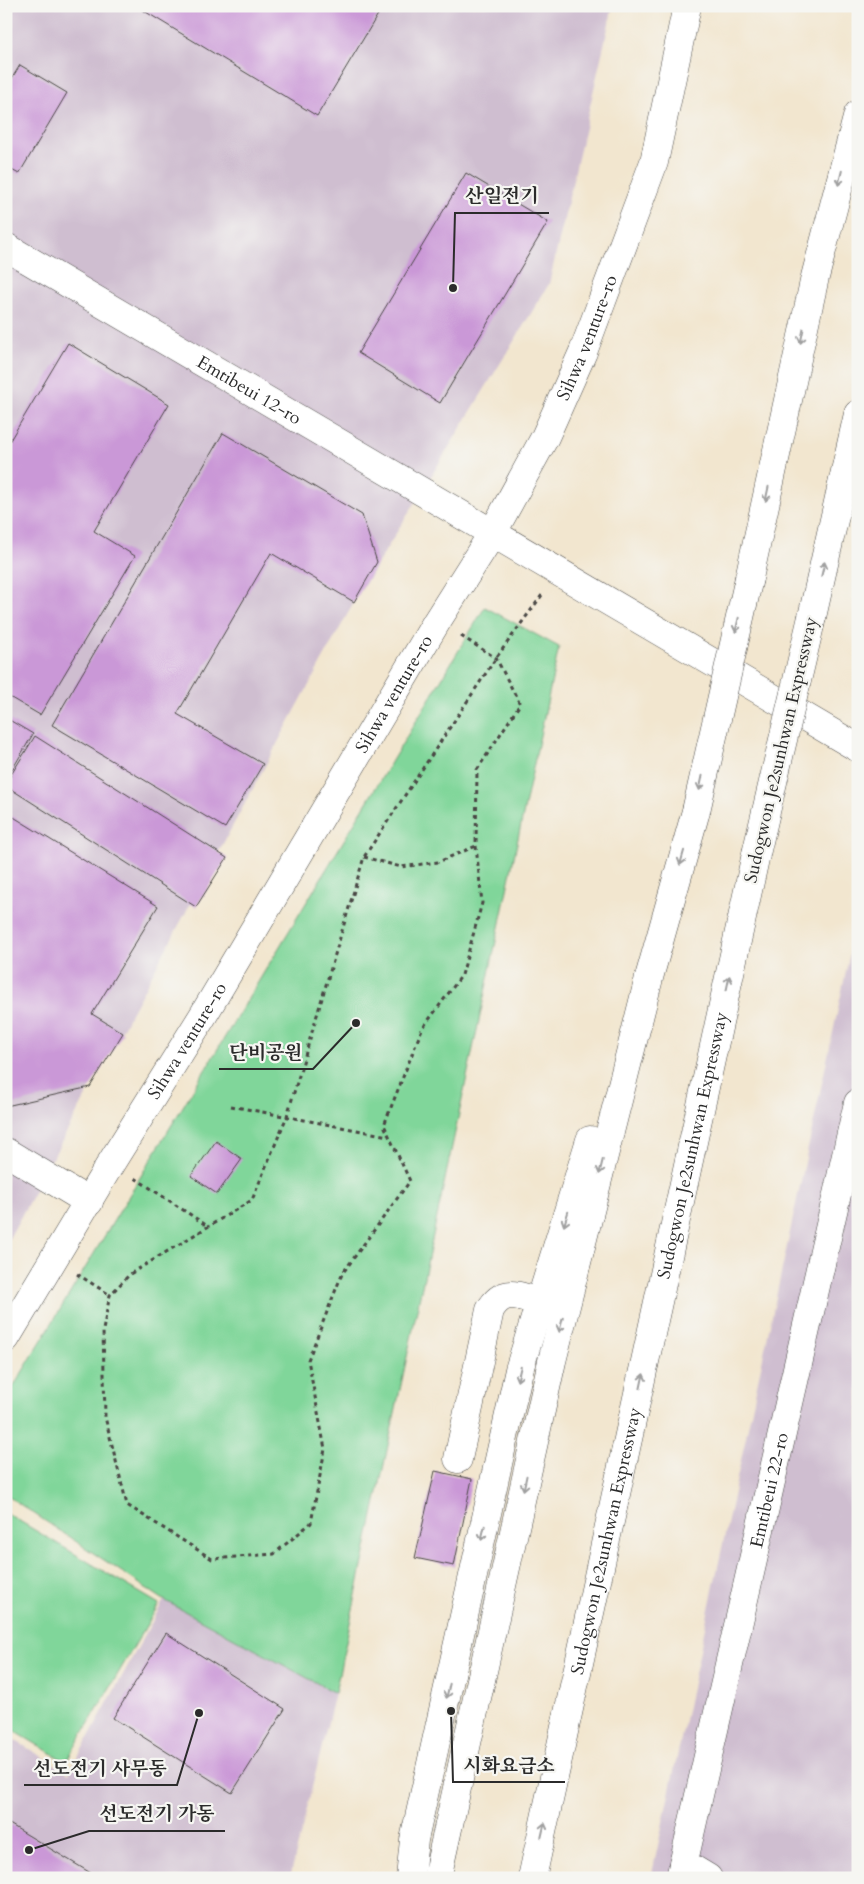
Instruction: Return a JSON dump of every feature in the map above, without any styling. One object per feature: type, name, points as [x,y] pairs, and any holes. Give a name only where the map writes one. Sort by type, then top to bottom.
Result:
[{"type":"main road","name":"Sihwa venture-ro","points":[[6,1338],[111,1163],[204,1014],[437,621],[492,534],[545,437],[583,352],[654,162],[687,6]]},
{"type":"main road","points":[[437,1878],[552,1361],[650,974],[696,811],[815,277],[858,114]]},
{"type":"main road","name":"Emtibeui 12-ro","points":[[6,247],[858,748]]},
{"type":"main road","name":"Sudogwon Je2sunhwan Expressway","points":[[532,1878],[756,854],[858,414]]},
{"type":"main road","points":[[410,1878],[414,1840],[517,1379],[599,1107],[650,974]]},
{"type":"main road","name":"Emtibeui 22-ro","points":[[682,1870],[858,1103]]},
{"type":"main road","points":[[6,1152],[88,1202]]},
{"type":"main road","points":[[458,1459],[490,1310],[496,1300],[507,1294],[541,1302]]},
{"type":"main road","points":[[682,1870],[708,1878]]},
{"type":"path","points":[[437,621],[496,658],[520,704],[477,770],[476,846],[482,903],[462,976],[422,1029],[384,1125],[410,1181],[342,1274],[308,1360],[325,1449],[311,1523],[274,1554],[212,1559],[127,1505],[105,1417],[103,1330],[110,1295],[130,1274],[252,1200],[288,1116],[364,857],[496,658],[558,572]]},
{"type":"path","points":[[364,857],[401,867],[438,862],[476,846]]},
{"type":"path","points":[[231,1106],[389,1136]]},
{"type":"path","points":[[111,1163],[209,1227]]},
{"type":"path","points":[[54,1259],[110,1295]]},
{"type":"shaded area","points":[[6,6],[613,6],[549,284],[354,602],[6,1244]]},
{"type":"shaded area","points":[[858,916],[858,1878],[651,1878]]},
{"type":"shaded area","points":[[164,1600],[335,1693],[290,1878],[6,1878],[6,1735],[69,1773]]},
{"type":"green space","points":[[485,607],[559,647],[335,1693],[164,1600],[6,1495],[6,1399]]},
{"type":"green space","points":[[6,1513],[159,1604],[66,1762],[6,1726]]},
{"type":"building","points":[[136,6],[383,6],[317,116]]},
{"type":"building","points":[[20,65],[67,93],[19,174],[6,167],[6,88]]},
{"type":"building","points":[[466,173],[548,222],[440,403],[358,353]]},
{"type":"building","points":[[68,343],[169,404],[94,531],[135,556],[40,715],[6,695],[6,447]]},
{"type":"building","points":[[223,433],[362,515],[377,562],[354,602],[271,553],[177,714],[263,764],[225,828],[52,725]]},
{"type":"building","points":[[6,718],[33,734],[6,780]]},
{"type":"building","points":[[35,736],[227,858],[196,907],[6,786],[6,783]]},
{"type":"building","points":[[12,816],[158,906],[92,1014],[123,1033],[90,1087],[6,1106],[6,826]]},
{"type":"building","points":[[216,1141],[242,1159],[217,1194],[191,1176]]},
{"type":"building","points":[[435,1471],[472,1479],[454,1566],[415,1558]]},
{"type":"building","points":[[166,1633],[285,1709],[232,1793],[113,1718]]},
{"type":"building","points":[[6,1822],[99,1878],[6,1878]]},
{"type":"place","name":"산일전기","points":[[453,288]]},
{"type":"place","name":"단비공원","points":[[356,1023]]},
{"type":"place","name":"시화요금소","points":[[451,1711]]},
{"type":"place","name":"선도전기 사무동","points":[[199,1713]]},
{"type":"place","name":"선도전기 가동","points":[[29,1850]]}]
